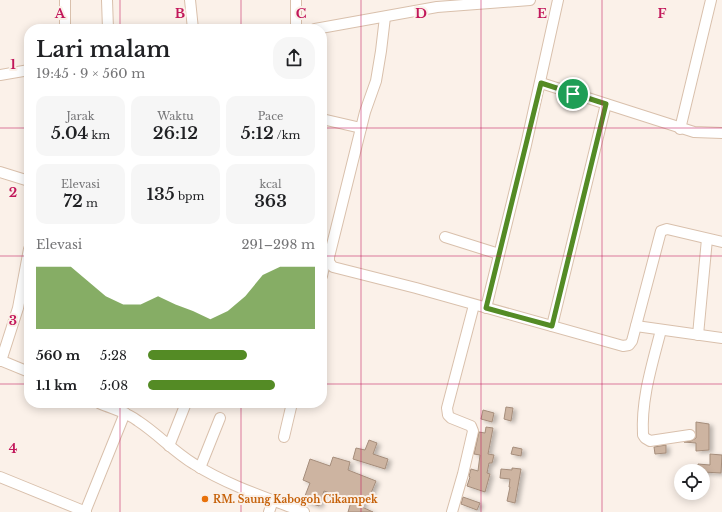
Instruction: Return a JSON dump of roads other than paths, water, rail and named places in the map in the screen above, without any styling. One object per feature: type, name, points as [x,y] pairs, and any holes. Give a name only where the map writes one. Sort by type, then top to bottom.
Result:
[{"type":"street","points":[[65,0],[65,24]]},
{"type":"street","points":[[107,0],[108,24]]},
{"type":"street","points":[[190,0],[192,24]]},
{"type":"street","points":[[296,0],[296,24]]},
{"type":"street","points":[[327,27],[436,7],[530,0]]},
{"type":"street","points":[[486,308],[541,83],[558,0]]},
{"type":"street","points":[[680,129],[710,0]]},
{"type":"street","points":[[327,253],[377,74],[385,17]]},
{"type":"street","points":[[0,75],[24,71]]},
{"type":"street","points":[[541,83],[680,129],[699,133],[722,134]]},
{"type":"street","points":[[552,326],[606,104]]},
{"type":"street","points":[[327,120],[361,128]]},
{"type":"street","points":[[0,172],[24,179]]},
{"type":"street","points":[[327,259],[333,267],[623,346],[630,344],[636,326],[661,231],[667,229],[722,242]]},
{"type":"street","points":[[444,237],[499,254]]},
{"type":"street","points":[[698,335],[707,239]]},
{"type":"street","points":[[24,276],[18,308],[1,360],[24,370]]},
{"type":"street","points":[[452,512],[473,431],[471,426],[451,418],[448,415],[447,408],[474,305]]},
{"type":"street","points":[[636,326],[722,338]]},
{"type":"street","points":[[661,330],[645,394],[643,435],[644,438],[650,440],[690,434]]},
{"type":"street","points":[[169,446],[184,408]]},
{"type":"street","points":[[284,438],[291,408]]},
{"type":"street","points":[[0,477],[85,512],[121,409],[138,420],[169,446],[200,468],[227,482],[304,512]]},
{"type":"street","points":[[200,468],[220,418]]},
{"type":"street","points":[[269,512],[273,500]]},
{"type":"place","name":"RM. Saung Kabogoh Cikampek","points":[[205,499]]}]
